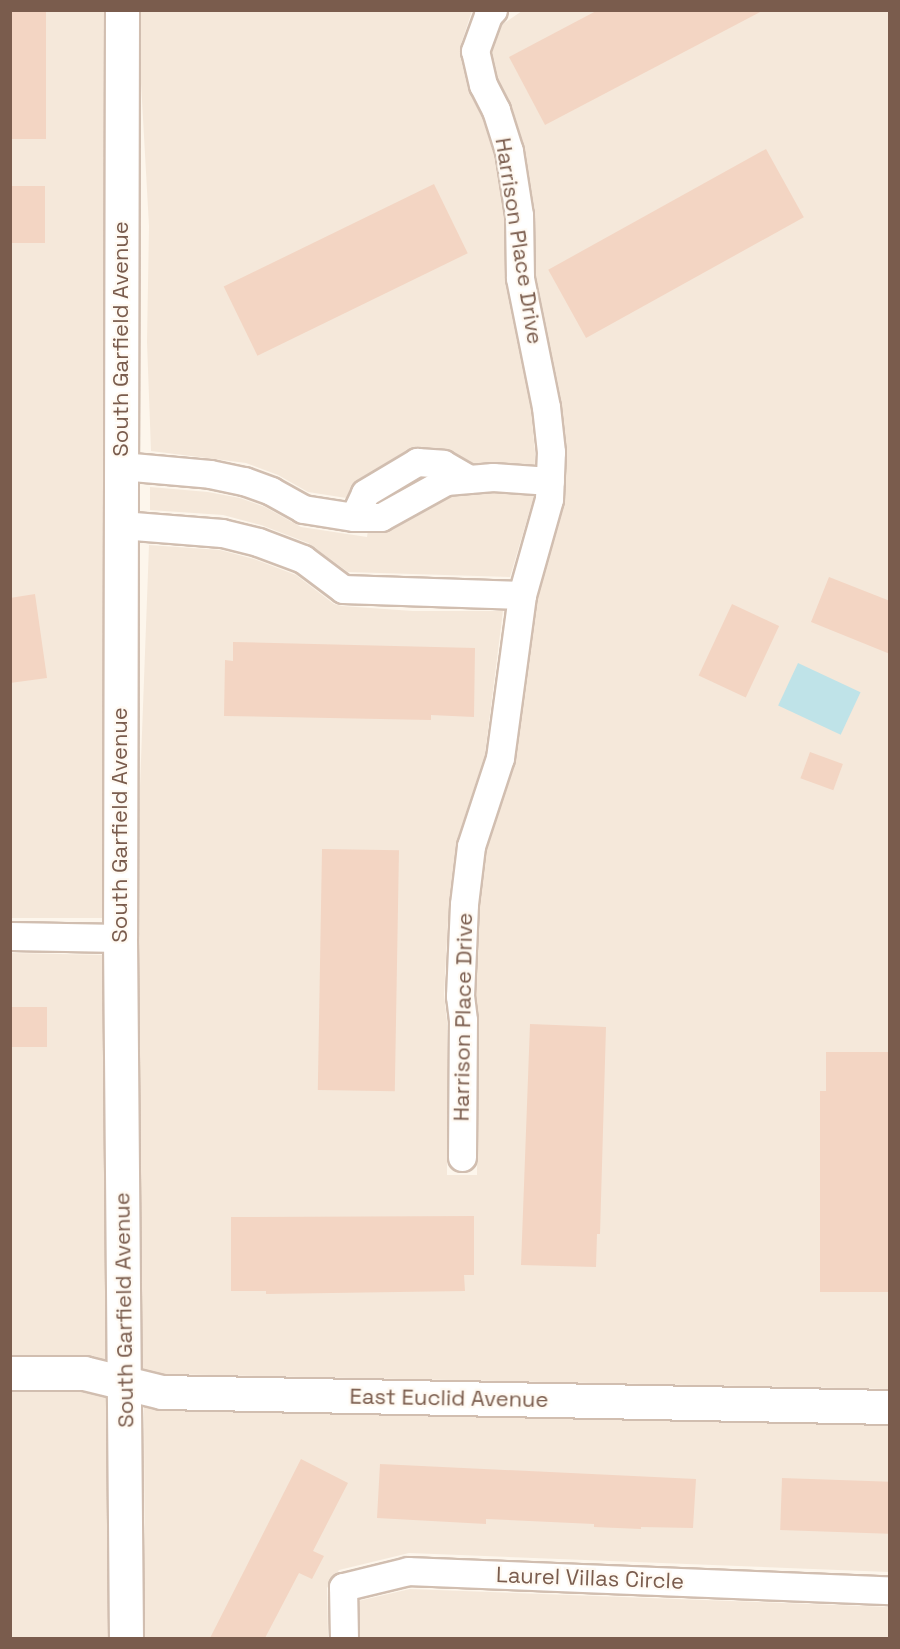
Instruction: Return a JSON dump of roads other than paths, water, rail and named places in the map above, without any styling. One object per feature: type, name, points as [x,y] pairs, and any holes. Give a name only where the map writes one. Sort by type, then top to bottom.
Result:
[{"type":"street","name":"South Garfield Avenue","points":[[122,10],[120,938],[126,1638]]},
{"type":"street","name":"Harrison Place Drive","points":[[462,1157],[463,1020],[460,996],[464,904],[471,846],[500,758],[522,595],[549,499],[551,452],[546,407],[520,279],[519,215],[509,151],[496,110],[483,85],[475,51],[488,15],[493,10]]},
{"type":"street","points":[[121,466],[210,474],[244,481],[271,491],[303,509],[354,517],[381,517],[446,481],[493,477],[550,481]]},
{"type":"street","points":[[121,525],[222,533],[258,542],[303,559],[343,589],[522,595]]},
{"type":"street","points":[[10,936],[120,938]]},
{"type":"street","name":"East Euclid Avenue","points":[[10,1373],[84,1373],[162,1392],[890,1407]]},
{"type":"street","name":"Laurel Villas Circle","points":[[344,1638],[343,1587],[408,1571],[890,1590]]},
{"type":"water","points":[[798,663],[861,692],[841,735],[778,706]]}]
